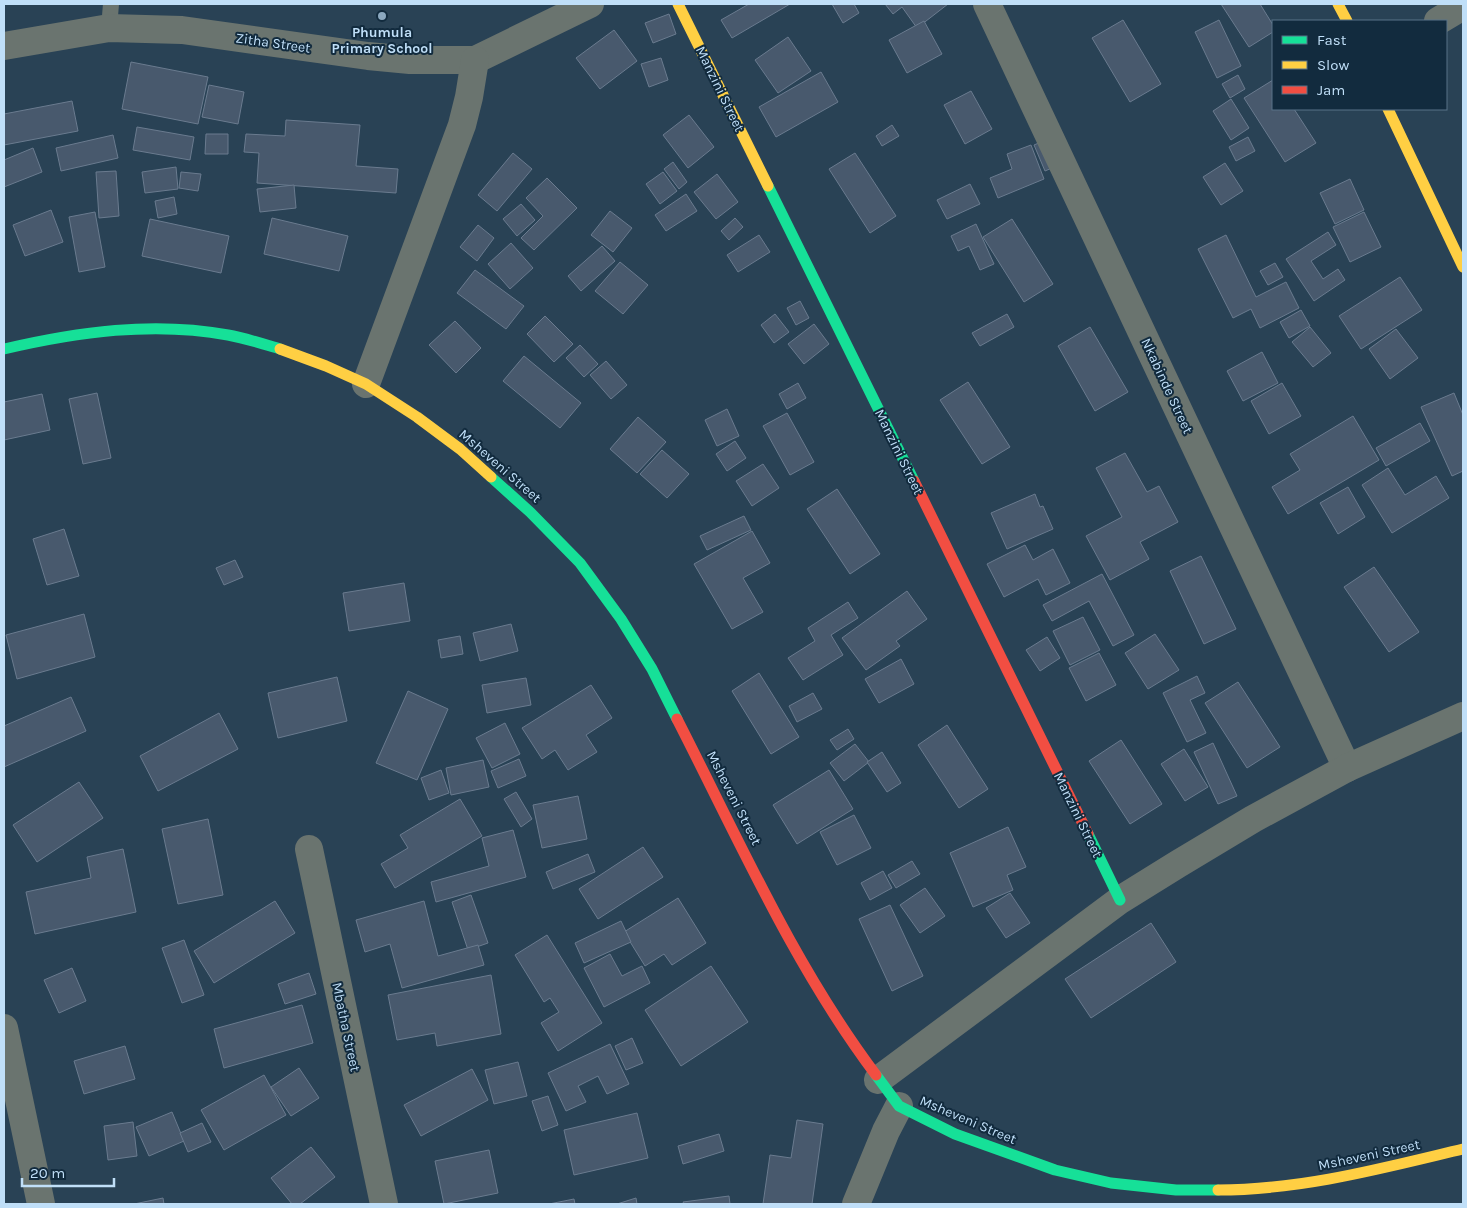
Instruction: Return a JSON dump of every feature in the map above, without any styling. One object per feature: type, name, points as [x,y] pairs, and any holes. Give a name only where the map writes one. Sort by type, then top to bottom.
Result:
[{"type":"street","name":"Zitha Street","points":[[4,46],[110,16],[182,30],[368,56],[410,60],[475,60],[590,4]]},
{"type":"street","name":"Manzini Street","points":[[678,4],[1120,900]]},
{"type":"street","name":"Nkabinde Street","points":[[987,4],[1347,768]]},
{"type":"street","points":[[1338,4],[1346,20]]},
{"type":"street","points":[[1440,20],[1463,6]]},
{"type":"street","points":[[366,384],[459,133],[469,97],[475,60]]},
{"type":"street","points":[[1388,110],[1463,267]]},
{"type":"street","name":"Msheveni Street","points":[[4,350],[42,340],[92,332],[140,329],[182,330],[228,335],[285,350],[366,384],[417,417],[460,449],[530,512],[580,563],[621,619],[652,669],[787,936],[824,1001],[878,1080],[899,1106],[955,1134],[1055,1170],[1111,1183],[1176,1190],[1228,1190],[1287,1186],[1357,1174],[1463,1149]]},
{"type":"street","points":[[878,1080],[1120,900],[1253,820],[1347,768],[1463,716]]},
{"type":"street","name":"Mbatha Street","points":[[309,849],[384,1204]]},
{"type":"street","points":[[4,1028],[41,1204]]},
{"type":"street","points":[[856,1204],[886,1130],[899,1106]]},
{"type":"building","points":[[749,4],[790,4],[732,38],[721,20]]},
{"type":"building","points":[[832,4],[854,4],[859,13],[843,23]]},
{"type":"building","points":[[885,4],[948,4],[917,28],[902,7],[893,14]]},
{"type":"building","points":[[1221,4],[1260,4],[1272,23],[1272,33],[1249,47]]},
{"type":"building","points":[[669,14],[676,34],[653,43],[645,23]]},
{"type":"building","points":[[1123,20],[1161,84],[1130,102],[1092,38]]},
{"type":"building","points":[[1219,20],[1241,66],[1217,78],[1195,32]]},
{"type":"building","points":[[924,21],[942,54],[907,73],[889,40]]},
{"type":"building","points":[[614,30],[637,61],[600,89],[576,58]]},
{"type":"building","points":[[788,37],[811,71],[778,93],[755,60]]},
{"type":"building","points":[[661,58],[668,80],[649,87],[641,64]]},
{"type":"building","points":[[131,62],[208,77],[198,124],[122,109]]},
{"type":"building","points":[[821,72],[838,102],[776,137],[759,107]]},
{"type":"building","points":[[1238,75],[1245,89],[1230,98],[1222,84]]},
{"type":"building","points":[[1272,81],[1272,110],[1295,110],[1316,143],[1285,162],[1244,98]]},
{"type":"building","points":[[209,85],[244,92],[238,124],[202,117]]},
{"type":"building","points":[[971,91],[992,129],[965,144],[944,105]]},
{"type":"building","points":[[1231,99],[1249,128],[1231,140],[1213,111]]},
{"type":"building","points":[[72,101],[78,131],[4,145],[4,114]]},
{"type":"building","points":[[689,115],[714,147],[688,168],[663,135]]},
{"type":"building","points":[[286,120],[360,125],[356,166],[398,169],[396,193],[257,183],[259,153],[244,152],[246,134],[285,136]]},
{"type":"building","points":[[892,125],[899,136],[882,146],[876,136]]},
{"type":"building","points":[[137,127],[194,137],[190,160],[133,150]]},
{"type":"building","points":[[206,134],[228,134],[228,154],[205,154]]},
{"type":"building","points":[[113,135],[118,158],[61,171],[56,148]]},
{"type":"building","points":[[1055,136],[1066,162],[1045,171],[1034,145]]},
{"type":"building","points":[[1248,137],[1255,151],[1236,161],[1229,147]]},
{"type":"building","points":[[1031,145],[1044,179],[998,198],[990,178],[1012,169],[1007,154]]},
{"type":"building","points":[[33,148],[42,172],[4,187],[4,160]]},
{"type":"building","points":[[513,153],[532,169],[497,211],[478,195]]},
{"type":"building","points":[[855,153],[896,216],[870,233],[829,169]]},
{"type":"building","points":[[673,162],[687,182],[679,189],[664,169]]},
{"type":"building","points":[[1225,163],[1243,191],[1221,205],[1203,177]]},
{"type":"building","points":[[176,167],[178,189],[145,193],[142,172]]},
{"type":"building","points":[[116,171],[119,216],[99,218],[96,172]]},
{"type":"building","points":[[181,172],[201,174],[198,191],[179,188]]},
{"type":"building","points":[[663,172],[677,191],[660,204],[646,184]]},
{"type":"building","points":[[717,174],[738,202],[716,219],[694,192]]},
{"type":"building","points":[[547,178],[577,208],[534,250],[521,238],[543,216],[526,198]]},
{"type":"building","points":[[1350,179],[1364,210],[1335,224],[1320,193]]},
{"type":"building","points":[[970,184],[980,204],[947,219],[937,200]]},
{"type":"building","points":[[294,185],[296,208],[260,212],[257,189]]},
{"type":"building","points":[[686,194],[697,211],[666,231],[655,215]]},
{"type":"building","points":[[174,197],[177,214],[158,218],[155,201]]},
{"type":"building","points":[[521,204],[535,220],[517,236],[503,219]]},
{"type":"building","points":[[51,210],[63,242],[25,256],[13,225]]},
{"type":"building","points":[[610,211],[632,228],[613,252],[591,235]]},
{"type":"building","points":[[95,212],[105,267],[79,272],[69,217]]},
{"type":"building","points":[[1364,212],[1381,247],[1350,262],[1333,227]]},
{"type":"building","points":[[272,218],[348,236],[339,271],[264,254]]},
{"type":"building","points":[[735,218],[743,227],[729,240],[721,231]]},
{"type":"building","points":[[150,219],[229,236],[221,273],[142,256]]},
{"type":"building","points":[[1012,219],[1053,284],[1024,302],[983,237]]},
{"type":"building","points":[[976,224],[994,264],[980,270],[969,246],[958,251],[951,236]]},
{"type":"building","points":[[478,225],[494,238],[477,261],[460,247]]},
{"type":"building","points":[[1328,232],[1336,245],[1311,261],[1323,279],[1338,269],[1345,280],[1314,301],[1286,259]]},
{"type":"building","points":[[759,235],[770,252],[738,272],[727,255]]},
{"type":"building","points":[[1226,235],[1256,297],[1286,282],[1299,308],[1260,328],[1251,309],[1233,318],[1198,249]]},
{"type":"building","points":[[511,243],[533,268],[510,289],[488,264]]},
{"type":"building","points":[[602,246],[615,261],[581,291],[568,276]]},
{"type":"building","points":[[620,262],[648,285],[623,314],[595,291]]},
{"type":"building","points":[[1275,263],[1283,277],[1268,285],[1260,271]]},
{"type":"building","points":[[475,270],[524,306],[506,329],[457,293]]},
{"type":"building","points":[[1400,277],[1422,310],[1361,349],[1339,316]]},
{"type":"building","points":[[800,301],[809,318],[796,325],[787,308]]},
{"type":"building","points":[[1301,310],[1310,326],[1289,338],[1280,322]]},
{"type":"building","points":[[775,314],[789,332],[774,343],[761,325]]},
{"type":"building","points":[[1007,314],[1014,327],[980,346],[972,333]]},
{"type":"building","points":[[545,316],[573,344],[554,362],[527,334]]},
{"type":"building","points":[[455,321],[481,348],[456,373],[429,345]]},
{"type":"building","points":[[814,324],[829,344],[804,364],[788,344]]},
{"type":"building","points":[[1090,327],[1128,392],[1095,411],[1058,346]]},
{"type":"building","points":[[1310,327],[1331,353],[1313,367],[1292,342]]},
{"type":"building","points":[[1396,329],[1418,358],[1390,379],[1369,349]]},
{"type":"building","points":[[580,345],[598,364],[584,377],[566,358]]},
{"type":"building","points":[[1262,352],[1278,383],[1243,401],[1227,371]]},
{"type":"building","points":[[524,356],[581,403],[560,428],[503,381]]},
{"type":"building","points":[[606,361],[627,385],[611,399],[590,375]]},
{"type":"building","points":[[968,382],[1010,447],[982,464],[940,400]]},
{"type":"building","points":[[798,383],[806,398],[787,409],[779,394]]},
{"type":"building","points":[[1282,383],[1301,416],[1269,434],[1251,401]]},
{"type":"building","points":[[97,393],[111,458],[83,464],[69,399]]},
{"type":"building","points":[[1454,393],[1463,415],[1463,471],[1452,476],[1421,407]]},
{"type":"building","points":[[42,394],[50,430],[4,440],[4,402]]},
{"type":"building","points":[[727,409],[739,436],[717,446],[705,420]]},
{"type":"building","points":[[787,413],[814,462],[790,475],[763,426]]},
{"type":"building","points":[[1353,416],[1379,460],[1288,514],[1272,487],[1300,470],[1290,454]]},
{"type":"building","points":[[638,417],[666,442],[637,473],[610,449]]},
{"type":"building","points":[[1420,423],[1430,441],[1386,466],[1376,448]]},
{"type":"building","points":[[735,441],[746,458],[727,471],[716,454]]},
{"type":"building","points":[[662,450],[689,474],[667,498],[640,474]]},
{"type":"building","points":[[1125,453],[1147,492],[1159,486],[1178,522],[1140,542],[1149,559],[1110,580],[1086,536],[1122,517],[1096,468]]},
{"type":"building","points":[[763,464],[779,488],[752,506],[736,481]]},
{"type":"building","points":[[1388,468],[1405,495],[1436,476],[1449,498],[1392,533],[1362,485]]},
{"type":"building","points":[[1348,487],[1365,517],[1338,534],[1320,503]]},
{"type":"building","points":[[837,489],[880,554],[850,574],[807,509]]},
{"type":"building","points":[[1035,494],[1040,507],[1043,506],[1053,529],[1007,549],[991,513]]},
{"type":"building","points":[[744,516],[751,530],[707,550],[700,536]]},
{"type":"building","points":[[64,529],[79,576],[47,585],[33,539]]},
{"type":"building","points":[[752,531],[770,563],[743,578],[763,612],[732,629],[694,564]]},
{"type":"building","points":[[1025,545],[1033,560],[1053,549],[1070,583],[1046,595],[1038,579],[1004,597],[987,564]]},
{"type":"building","points":[[1201,556],[1236,629],[1204,644],[1170,571]]},
{"type":"building","points":[[235,560],[243,577],[224,585],[216,568]]},
{"type":"building","points":[[1374,567],[1419,632],[1389,652],[1344,587]]},
{"type":"building","points":[[1102,574],[1134,635],[1113,646],[1089,601],[1052,621],[1043,605]]},
{"type":"building","points":[[404,583],[410,621],[349,631],[343,593]]},
{"type":"building","points":[[907,591],[927,619],[896,641],[900,646],[866,670],[842,638]]},
{"type":"building","points":[[848,602],[858,618],[831,635],[843,655],[803,680],[788,658],[815,641],[808,628]]},
{"type":"building","points":[[84,614],[95,657],[17,679],[6,635]]},
{"type":"building","points":[[1083,617],[1100,650],[1070,665],[1053,631]]},
{"type":"building","points":[[511,624],[518,651],[480,661],[473,633]]},
{"type":"building","points":[[1155,634],[1179,670],[1148,689],[1125,653]]},
{"type":"building","points":[[460,636],[463,654],[441,658],[438,640]]},
{"type":"building","points":[[1047,637],[1060,658],[1040,671],[1026,650]]},
{"type":"building","points":[[1099,653],[1116,685],[1086,701],[1069,668]]},
{"type":"building","points":[[901,659],[914,684],[879,703],[865,679]]},
{"type":"building","points":[[759,673],[799,737],[771,754],[732,691]]},
{"type":"building","points":[[1197,676],[1205,693],[1190,700],[1206,733],[1187,742],[1163,693]]},
{"type":"building","points":[[337,677],[347,721],[278,738],[268,693]]},
{"type":"building","points":[[526,678],[531,705],[487,713],[482,685]]},
{"type":"building","points":[[1238,682],[1280,747],[1247,768],[1205,703]]},
{"type":"building","points":[[591,685],[612,718],[586,735],[597,752],[568,770],[555,750],[542,759],[522,728]]},
{"type":"building","points":[[408,691],[448,709],[417,780],[376,763]]},
{"type":"building","points":[[813,693],[822,709],[797,722],[789,706]]},
{"type":"building","points":[[71,697],[86,731],[4,767],[4,726]]},
{"type":"building","points":[[219,713],[238,749],[158,791],[140,756]]},
{"type":"building","points":[[505,723],[520,754],[492,768],[476,738]]},
{"type":"building","points":[[947,725],[988,789],[959,808],[918,745]]},
{"type":"building","points":[[848,729],[854,739],[837,750],[830,740]]},
{"type":"building","points":[[1121,740],[1162,804],[1130,824],[1089,761]]},
{"type":"building","points":[[1213,743],[1237,796],[1218,804],[1194,752]]},
{"type":"building","points":[[855,744],[869,762],[844,781],[830,763]]},
{"type":"building","points":[[1184,749],[1208,787],[1185,801],[1161,764]]},
{"type":"building","points":[[882,752],[901,783],[887,792],[867,762]]},
{"type":"building","points":[[519,759],[526,776],[498,788],[491,771]]},
{"type":"building","points":[[483,760],[489,787],[451,795],[446,768]]},
{"type":"building","points":[[441,770],[449,793],[429,800],[421,778]]},
{"type":"building","points":[[829,770],[853,809],[797,844],[773,805]]},
{"type":"building","points":[[79,782],[103,818],[37,862],[13,825]]},
{"type":"building","points":[[516,792],[532,819],[521,827],[504,799]]},
{"type":"building","points":[[578,796],[587,839],[542,848],[533,805]]},
{"type":"building","points":[[460,799],[482,836],[395,888],[381,864],[408,848],[400,835]]},
{"type":"building","points":[[854,815],[871,848],[837,865],[820,832]]},
{"type":"building","points":[[208,819],[223,895],[178,904],[162,829]]},
{"type":"building","points":[[1008,827],[1026,867],[1007,875],[1013,890],[973,907],[950,853]]},
{"type":"building","points":[[513,830],[526,877],[436,902],[431,882],[489,866],[482,838]]},
{"type":"building","points":[[643,847],[663,877],[598,919],[579,889]]},
{"type":"building","points":[[123,849],[136,912],[35,934],[26,892],[91,878],[87,857]]},
{"type":"building","points":[[588,854],[595,872],[553,889],[546,872]]},
{"type":"building","points":[[912,861],[920,874],[896,888],[888,875]]},
{"type":"building","points":[[883,871],[892,888],[870,900],[861,883]]},
{"type":"building","points":[[925,888],[945,916],[920,933],[900,905]]},
{"type":"building","points":[[1010,893],[1030,923],[1006,938],[986,908]]},
{"type":"building","points":[[471,895],[488,943],[468,950],[452,902]]},
{"type":"building","points":[[678,898],[706,943],[672,965],[664,954],[645,966],[624,932]]},
{"type":"building","points":[[275,901],[295,933],[214,983],[194,951]]},
{"type":"building","points":[[424,901],[438,956],[478,945],[484,965],[402,988],[390,944],[365,952],[356,920]]},
{"type":"building","points":[[890,905],[923,976],[892,991],[859,919]]},
{"type":"building","points":[[621,921],[631,942],[584,963],[575,943]]},
{"type":"building","points":[[1151,923],[1176,962],[1091,1018],[1065,979]]},
{"type":"building","points":[[547,935],[602,1023],[558,1051],[541,1023],[559,1012],[550,998],[544,1002],[515,955]]},
{"type":"building","points":[[184,940],[204,995],[182,1003],[162,948]]},
{"type":"building","points":[[610,954],[622,976],[642,966],[650,983],[604,1007],[584,968]]},
{"type":"building","points":[[711,966],[748,1022],[681,1066],[645,1010]]},
{"type":"building","points":[[72,968],[86,1001],[59,1013],[44,980]]},
{"type":"building","points":[[309,973],[316,994],[285,1004],[278,984]]},
{"type":"building","points":[[491,975],[501,1034],[437,1046],[435,1033],[397,1040],[388,995]]},
{"type":"building","points":[[302,1005],[313,1043],[224,1068],[214,1029]]},
{"type":"building","points":[[632,1038],[643,1063],[626,1070],[615,1046]]},
{"type":"building","points":[[610,1044],[629,1084],[607,1094],[598,1076],[578,1086],[586,1102],[566,1111],[548,1073]]},
{"type":"building","points":[[125,1046],[135,1079],[84,1094],[74,1061]]},
{"type":"building","points":[[518,1062],[527,1096],[494,1104],[485,1070]]},
{"type":"building","points":[[299,1068],[319,1098],[291,1116],[271,1087]]},
{"type":"building","points":[[472,1069],[488,1100],[421,1136],[404,1105]]},
{"type":"building","points":[[264,1075],[286,1115],[224,1150],[201,1110]]},
{"type":"building","points":[[548,1096],[558,1125],[542,1131],[532,1101]]},
{"type":"building","points":[[172,1112],[184,1141],[149,1156],[136,1127]]},
{"type":"building","points":[[637,1113],[648,1158],[574,1175],[564,1130]]},
{"type":"building","points":[[797,1120],[823,1124],[812,1204],[763,1204],[770,1155],[791,1158]]},
{"type":"building","points":[[133,1122],[137,1156],[108,1160],[104,1126]]},
{"type":"building","points":[[202,1123],[211,1142],[188,1152],[180,1133]]},
{"type":"building","points":[[719,1134],[724,1151],[683,1164],[678,1146]]},
{"type":"building","points":[[311,1147],[335,1177],[300,1204],[292,1204],[271,1178]]},
{"type":"building","points":[[489,1150],[498,1193],[444,1204],[435,1161]]},
{"type":"building","points":[[729,1196],[730,1204],[684,1204],[683,1202]]},
{"type":"building","points":[[163,1198],[164,1204],[134,1204]]},
{"type":"building","points":[[636,1198],[637,1204],[617,1204]]},
{"type":"building","points":[[574,1199],[575,1204],[549,1204]]},
{"type":"traffic: fast","points":[[768,186],[914,481]]},
{"type":"traffic: fast","points":[[4,349],[87,333],[143,329],[172,329],[228,335],[280,349]]},
{"type":"traffic: fast","points":[[491,477],[530,512],[580,563],[621,619],[652,669],[677,719]]},
{"type":"traffic: fast","points":[[1088,834],[1120,900]]},
{"type":"traffic: fast","points":[[876,1075],[899,1106],[955,1134],[1055,1170],[1111,1183],[1176,1190],[1218,1190]]},
{"type":"traffic: slow","points":[[678,4],[768,186]]},
{"type":"traffic: slow","points":[[1338,4],[1346,20]]},
{"type":"traffic: slow","points":[[1388,110],[1463,267]]},
{"type":"traffic: slow","points":[[280,349],[326,366],[366,384],[417,417],[460,449],[491,477]]},
{"type":"traffic: slow","points":[[1218,1190],[1280,1186],[1342,1177],[1463,1149]]},
{"type":"traffic: jam","points":[[914,481],[1088,834]]},
{"type":"traffic: jam","points":[[677,719],[793,946],[846,1033],[876,1075]]},
{"type":"place","name":"Phumula Primary School","points":[[382,16]]}]
